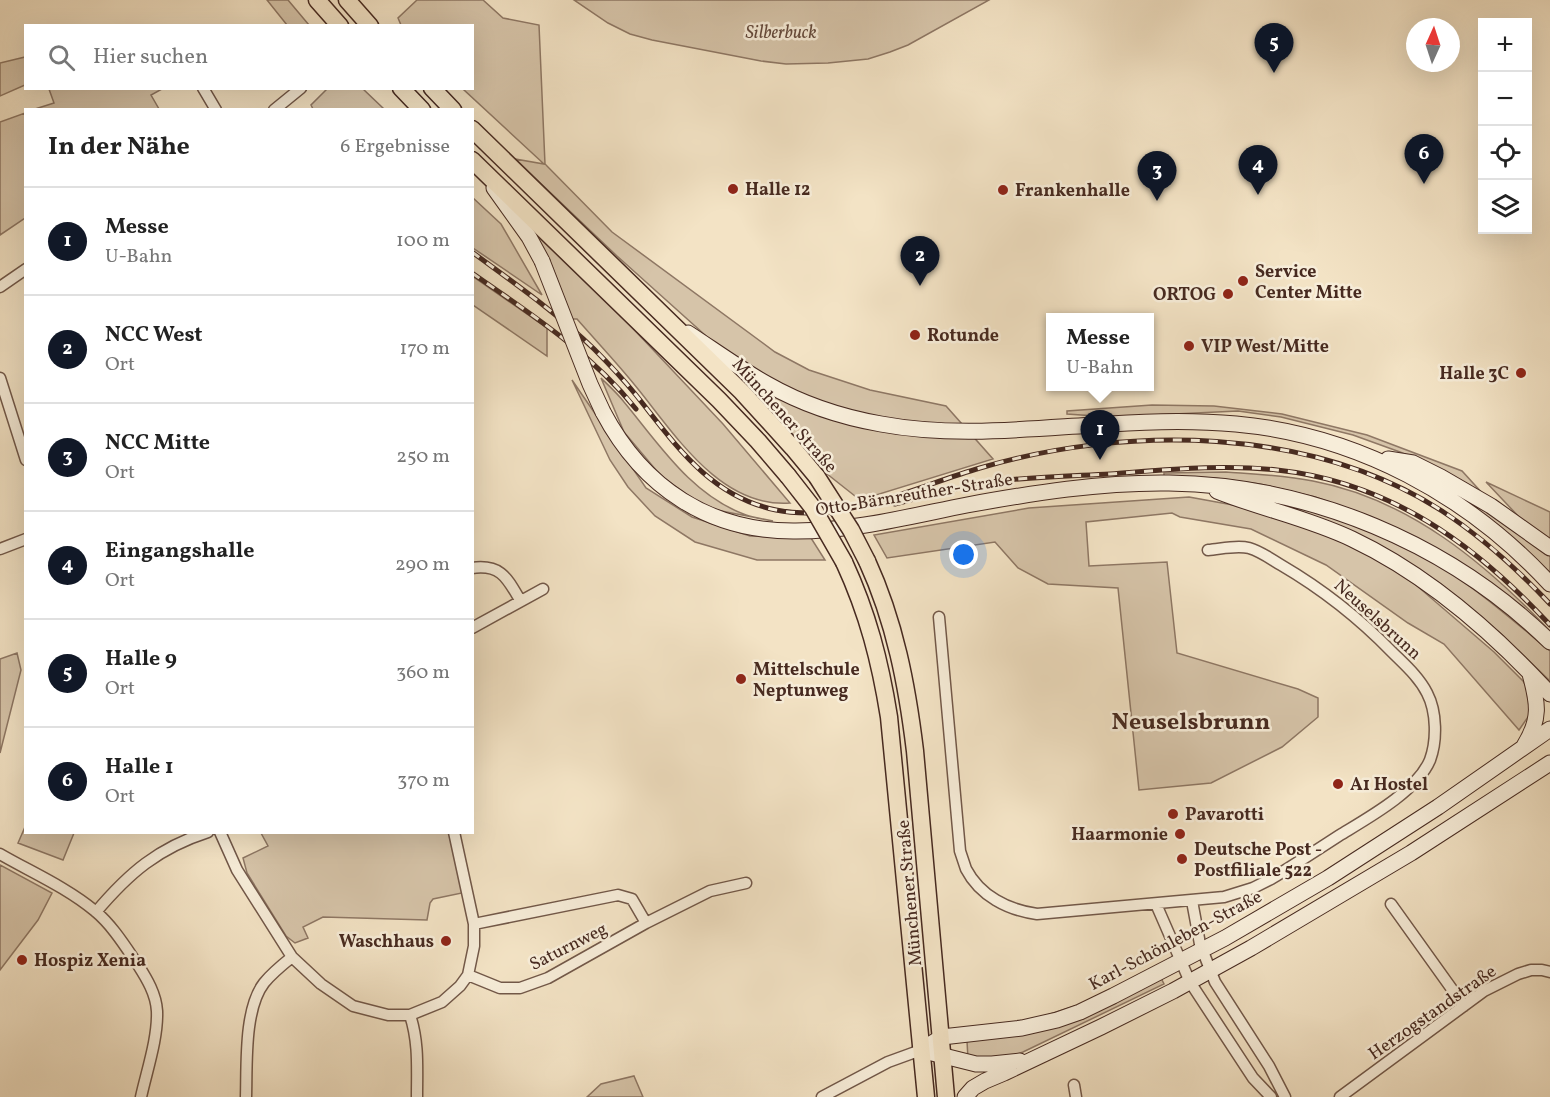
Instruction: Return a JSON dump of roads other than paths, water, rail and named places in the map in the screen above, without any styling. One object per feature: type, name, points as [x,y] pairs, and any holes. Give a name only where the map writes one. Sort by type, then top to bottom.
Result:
[{"type":"main road","points":[[318,0],[338,24]]},
{"type":"main road","points":[[346,0],[368,24]]},
{"type":"main road","points":[[403,90],[420,108]]},
{"type":"main road","points":[[434,90],[451,108]]},
{"type":"main road","name":"Münchener Straße","points":[[474,131],[756,407],[817,477],[852,530],[882,595],[896,638],[910,708],[946,1097]]},
{"type":"main road","name":"Münchener Straße","points":[[474,161],[733,414],[789,476],[813,508],[844,562],[871,629],[888,708],[926,1097]]},
{"type":"main road","name":"Otto-Bärnreuther-Straße","points":[[474,161],[529,237],[542,261],[590,384],[619,440],[650,477],[687,504],[713,517],[744,526],[797,531],[853,526],[1017,496],[1079,488],[1139,483],[1201,484],[1257,491],[1344,514],[1389,532],[1437,556],[1515,610],[1550,642]]},
{"type":"main road","points":[[670,322],[751,375],[782,392],[828,411],[882,424],[931,430],[990,431],[1140,422],[1196,422],[1262,427],[1301,435],[1361,454],[1424,483],[1469,512],[1503,538],[1550,584]]},
{"type":"main road","points":[[1361,454],[1413,463],[1491,506],[1550,548]]},
{"type":"main road","name":"Otto-Bärnreuther-Straße","points":[[1201,484],[1242,501],[1328,528],[1381,554],[1436,590],[1491,634],[1550,694]]},
{"type":"main road","points":[[1523,748],[1534,726],[1537,713],[1536,697],[1529,671]]},
{"type":"main road","name":"Karl-Schönleben-Straße","points":[[921,1050],[942,1037],[1022,1028],[1057,1020],[1102,1002],[1202,950],[1336,873],[1438,807],[1550,729]]},
{"type":"main road","points":[[965,1097],[980,1084],[1101,1027],[1210,971],[1344,894],[1550,763]]},
{"type":"main road","points":[[1527,778],[1550,770]]},
{"type":"main road","points":[[921,1050],[966,1063],[985,1065],[1032,1059]]},
{"type":"street","points":[[204,90],[215,108]]},
{"type":"street","points":[[277,108],[298,91]]},
{"type":"street","points":[[0,287],[24,270]]},
{"type":"street","points":[[0,378],[24,454]]},
{"type":"street","points":[[0,549],[24,540]]},
{"type":"street","name":"Neuselsbrunn","points":[[939,617],[960,851],[966,870],[975,883],[991,898],[1008,907],[1037,914],[1224,897],[1253,888],[1299,862],[1375,814],[1409,789],[1430,759],[1434,739],[1433,709],[1428,694],[1416,676],[1370,629],[1318,588],[1249,548],[1208,550]]},
{"type":"street","points":[[474,568],[485,566],[500,571],[520,600]]},
{"type":"street","points":[[474,626],[543,589]]},
{"type":"street","points":[[96,912],[123,881],[143,865],[190,838],[202,834]]},
{"type":"street","points":[[221,834],[237,870],[292,957],[321,984],[353,1006],[388,1016],[410,1015],[442,1002],[460,986],[468,975],[474,946],[474,924],[454,834]]},
{"type":"street","points":[[0,854],[61,888],[96,912],[122,941],[151,988],[157,1008],[157,1019],[141,1097]]},
{"type":"street","name":"Saturnweg","points":[[468,975],[500,988],[520,988],[548,978],[646,923],[710,891],[746,883]]},
{"type":"street","name":"Saturnweg","points":[[474,924],[618,895],[632,899],[646,923]]},
{"type":"street","points":[[1192,901],[1197,933],[1210,971],[1224,997],[1269,1066],[1285,1097]]},
{"type":"street","points":[[1156,904],[1190,982],[1253,1078],[1271,1097]]},
{"type":"street","points":[[1392,904],[1464,1006]]},
{"type":"street","points":[[246,1097],[249,1026],[255,1001],[264,984],[280,966],[292,957]]},
{"type":"street","name":"Herzogstandstraße","points":[[1340,1097],[1484,992],[1518,974],[1531,970],[1550,972]]},
{"type":"street","points":[[410,1015],[415,1029],[417,1047],[417,1097]]},
{"type":"street","points":[[822,1097],[894,1060],[921,1050]]},
{"type":"railway","points":[[474,253],[550,311],[594,349],[696,466],[731,493],[752,503],[776,510],[801,513],[853,508],[980,468],[1036,454],[1095,445],[1156,440],[1216,442],[1276,449],[1335,462],[1390,483],[1442,511],[1499,554],[1550,604]]},
{"type":"railway","points":[[474,274],[538,319],[580,352],[636,409]]},
{"type":"railway","points":[[895,504],[997,481],[1172,469],[1256,468],[1318,477],[1357,488],[1393,503],[1428,522],[1492,568],[1550,625]]},
{"type":"place","name":"Halle 9","points":[[1274,73]]},
{"type":"place","name":"Halle 1","points":[[1424,184]]},
{"type":"place","name":"Halle 12","points":[[733,189]]},
{"type":"place","name":"Frankenhalle","points":[[1003,190]]},
{"type":"place","name":"Eingangshalle","points":[[1258,195]]},
{"type":"place","name":"NCC Mitte","points":[[1157,201]]},
{"type":"place","name":"Service Center Mitte","points":[[1243,281]]},
{"type":"place","name":"NCC West","points":[[920,286]]},
{"type":"place","name":"ORTOG","points":[[1228,294]]},
{"type":"place","name":"Rotunde","points":[[915,335]]},
{"type":"place","name":"VIP West/Mitte","points":[[1189,346]]},
{"type":"place","name":"Halle 3C","points":[[1521,373]]},
{"type":"place","name":"Messe","points":[[1100,460]]},
{"type":"place","name":"Mittelschule Neptunweg","points":[[741,679]]},
{"type":"place","name":"A1 Hostel","points":[[1338,784]]},
{"type":"place","name":"Pavarotti","points":[[1173,814]]},
{"type":"place","name":"Haarmonie","points":[[1180,834]]},
{"type":"place","name":"Deutsche Post - Postfiliale 522","points":[[1182,859]]},
{"type":"place","name":"Waschhaus","points":[[446,941]]},
{"type":"place","name":"Hospiz Xenia","points":[[22,960]]},
{"type":"district","name":"Neuselsbrunn","points":[[1191,721]]},
{"type":"park label","name":"Silberbuck","points":[[781,32]]}]
